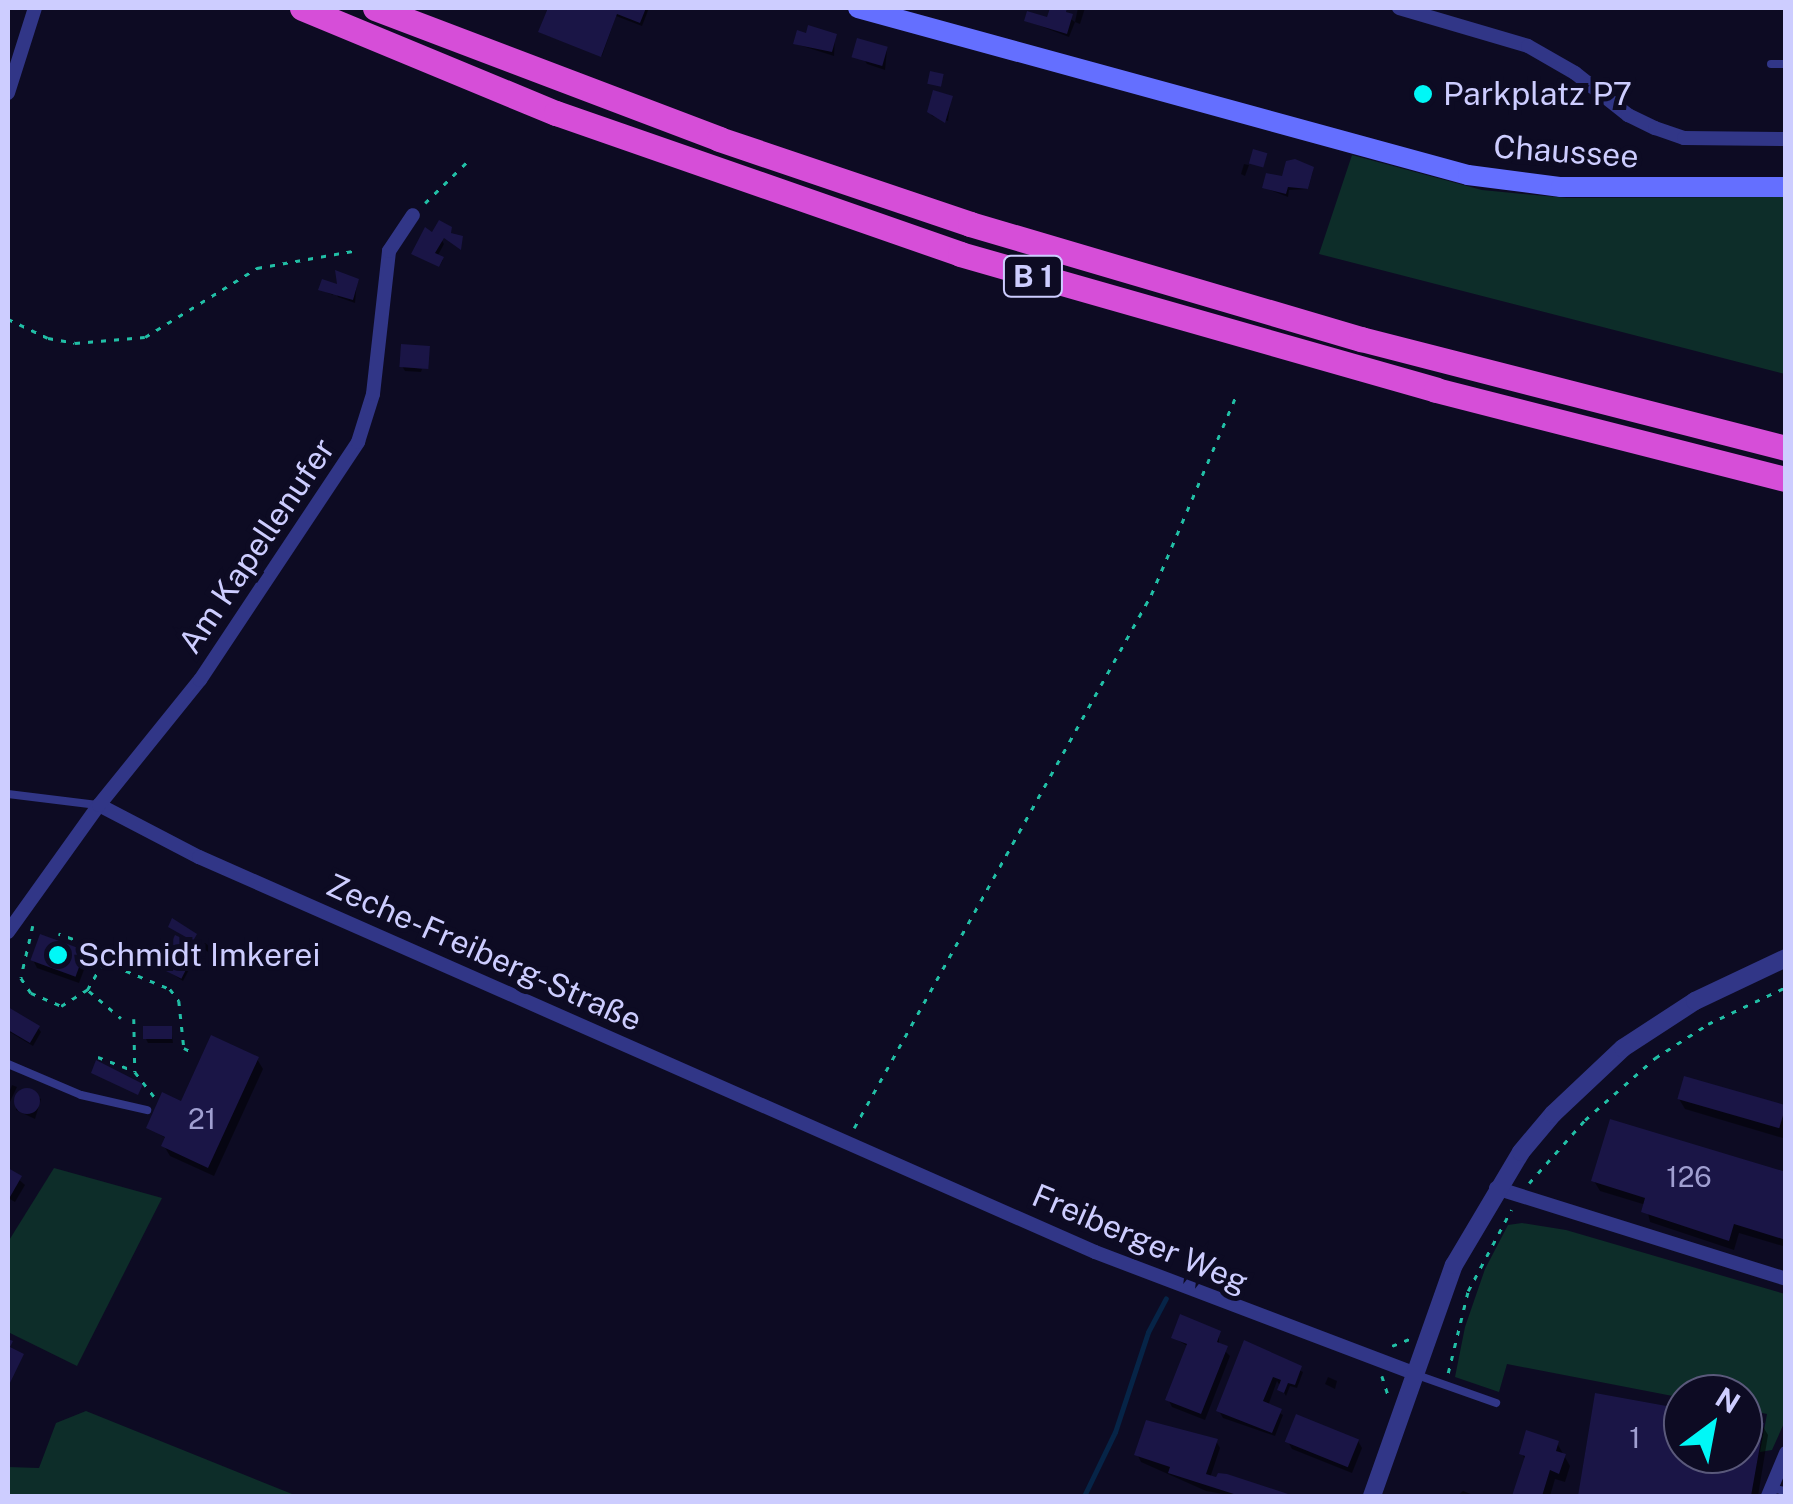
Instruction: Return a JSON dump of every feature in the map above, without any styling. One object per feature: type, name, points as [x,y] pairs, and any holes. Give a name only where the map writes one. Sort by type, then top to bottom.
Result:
[{"type":"highway","name":"B 1","points":[[302,8],[556,112],[960,254],[1436,390],[1786,479]]},
{"type":"highway","name":"B 1","points":[[375,8],[719,140],[970,224],[1361,339],[1786,448]]},
{"type":"main road","name":"Chaussee","points":[[858,8],[1347,143],[1511,183],[1608,188],[1786,187]]},
{"type":"street","points":[[8,93],[35,8]]},
{"type":"street","points":[[1399,8],[1528,46],[1575,73],[1628,115],[1684,138],[1786,139]]},
{"type":"street","name":"Am Kapellenufer","points":[[8,932],[99,805],[200,680],[358,442],[373,394],[390,251],[413,215]]},
{"type":"street","name":"Zeche-Freiberg-Straße","points":[[99,805],[199,857],[848,1144]]},
{"type":"street","points":[[1372,1496],[1454,1265],[1496,1188],[1553,1114],[1623,1048],[1695,1001],[1786,958]]},
{"type":"street","name":"Freiberger Weg","points":[[848,1144],[1178,1285],[1413,1373]]},
{"type":"street","points":[[1496,1188],[1652,1241],[1786,1279]]},
{"type":"street","points":[[1775,1492],[1786,1453]]},
{"type":"lane","points":[[1771,64],[1786,64]]},
{"type":"lane","points":[[8,794],[99,805]]},
{"type":"lane","points":[[8,1064],[81,1095],[147,1110]]},
{"type":"lane","points":[[1413,1373],[1496,1403]]},
{"type":"path","points":[[413,215],[470,158]]},
{"type":"path","points":[[8,319],[48,338],[75,343],[145,337],[257,268],[358,250]]},
{"type":"path","points":[[848,1144],[1151,595],[1235,398]]},
{"type":"path","points":[[33,926],[21,978],[28,990],[61,1006],[88,990],[98,975],[100,960],[97,948],[58,934]]},
{"type":"path","points":[[100,960],[170,989],[179,1001],[184,1048],[192,1052]]},
{"type":"path","points":[[1444,1384],[1468,1291],[1520,1196],[1585,1120],[1656,1058],[1708,1024],[1786,987]]},
{"type":"path","points":[[88,990],[121,1018]]},
{"type":"path","points":[[134,1019],[135,1072]]},
{"type":"path","points":[[98,1056],[135,1072],[154,1096]]},
{"type":"green space","points":[[1352,155],[1482,190],[1567,198],[1785,197],[1785,374],[1319,254]]},
{"type":"green space","points":[[54,1168],[162,1198],[77,1366],[8,1332],[8,1242]]},
{"type":"green space","points":[[1522,1223],[1566,1230],[1785,1294],[1785,1421],[1772,1450],[1763,1452],[1767,1414],[1763,1413],[1763,1374],[1663,1374],[1663,1394],[1507,1364],[1499,1392],[1455,1377],[1465,1327],[1485,1269],[1508,1225]]},
{"type":"green space","points":[[86,1411],[297,1496],[8,1496],[8,1467],[39,1468],[56,1423]]},
{"type":"building","points":[[548,8],[646,8],[640,23],[617,14],[601,57],[538,32]]},
{"type":"building","points":[[1050,8],[1067,8],[1066,12],[1073,14],[1067,34],[1024,21],[1027,11],[1047,17]]},
{"type":"building","points":[[808,25],[837,34],[832,52],[793,44],[797,30],[806,33]]},
{"type":"building","points":[[857,38],[888,47],[882,66],[851,57]]},
{"type":"building","points":[[930,71],[944,74],[941,87],[927,84]]},
{"type":"building","points":[[933,90],[953,96],[945,123],[927,112]]},
{"type":"building","points":[[1253,149],[1267,153],[1263,168],[1249,163]]},
{"type":"building","points":[[1295,159],[1314,167],[1308,189],[1288,187],[1286,194],[1262,188],[1266,173],[1282,176],[1286,161]]},
{"type":"building","points":[[439,220],[452,227],[451,233],[463,236],[461,250],[444,238],[435,253],[444,257],[439,267],[411,254],[425,227],[432,232]]},
{"type":"building","points":[[335,270],[359,279],[353,300],[318,290],[322,279],[337,284]]},
{"type":"building","points":[[401,344],[430,346],[428,369],[399,367]]},
{"type":"building","points":[[172,918],[197,934],[193,941],[168,927]]},
{"type":"building","name":"Schmidt Imkerei","points":[[40,934],[85,950],[76,977],[30,960]]},
{"type":"building","points":[[175,935],[196,945],[192,954],[171,944]]},
{"type":"building","points":[[170,946],[192,957],[181,979],[159,967]]},
{"type":"building","points":[[8,1007],[40,1026],[30,1043],[8,1030]]},
{"type":"building","points":[[143,1026],[172,1026],[172,1039],[143,1039]]},
{"type":"building","points":[[211,1035],[259,1057],[208,1168],[161,1146],[165,1137],[146,1128],[162,1092],[181,1101]]},
{"type":"building","points":[[96,1060],[143,1084],[138,1095],[91,1073]]},
{"type":"building","points":[[1684,1076],[1786,1105],[1779,1128],[1677,1099]]},
{"type":"building","points":[[27,1088],[36,1092],[40,1101],[36,1110],[27,1114],[18,1110],[14,1101],[18,1092]]},
{"type":"building","points":[[1610,1119],[1786,1172],[1786,1240],[1734,1224],[1729,1241],[1641,1212],[1645,1198],[1591,1181]]},
{"type":"building","points":[[8,1168],[22,1176],[10,1197],[8,1195]]},
{"type":"building","points":[[1180,1314],[1221,1331],[1217,1342],[1228,1346],[1201,1414],[1165,1400],[1187,1344],[1171,1338]]},
{"type":"building","points":[[8,1339],[13,1341],[10,1347],[24,1354],[8,1387]]},
{"type":"building","points":[[1244,1340],[1302,1366],[1295,1385],[1288,1383],[1284,1393],[1277,1390],[1281,1380],[1273,1377],[1263,1401],[1282,1409],[1272,1433],[1216,1411]]},
{"type":"building","points":[[1595,1393],[1663,1405],[1663,1474],[1755,1474],[1751,1496],[1578,1496]]},
{"type":"building","points":[[1296,1414],[1359,1439],[1348,1467],[1285,1442]]},
{"type":"building","points":[[1146,1420],[1218,1439],[1206,1474],[1227,1474],[1294,1496],[1240,1496],[1168,1473],[1170,1467],[1134,1455]]},
{"type":"building","points":[[1526,1430],[1559,1441],[1556,1451],[1566,1454],[1559,1474],[1550,1470],[1542,1496],[1512,1496],[1525,1456],[1519,1454]]},
{"type":"waterway","points":[[1084,1496],[1115,1432],[1148,1332],[1166,1298]]},
{"type":"place","name":"Parkplatz P7","points":[[1423,94]]},
{"type":"place","name":"Schmidt Imkerei","points":[[58,955]]}]
